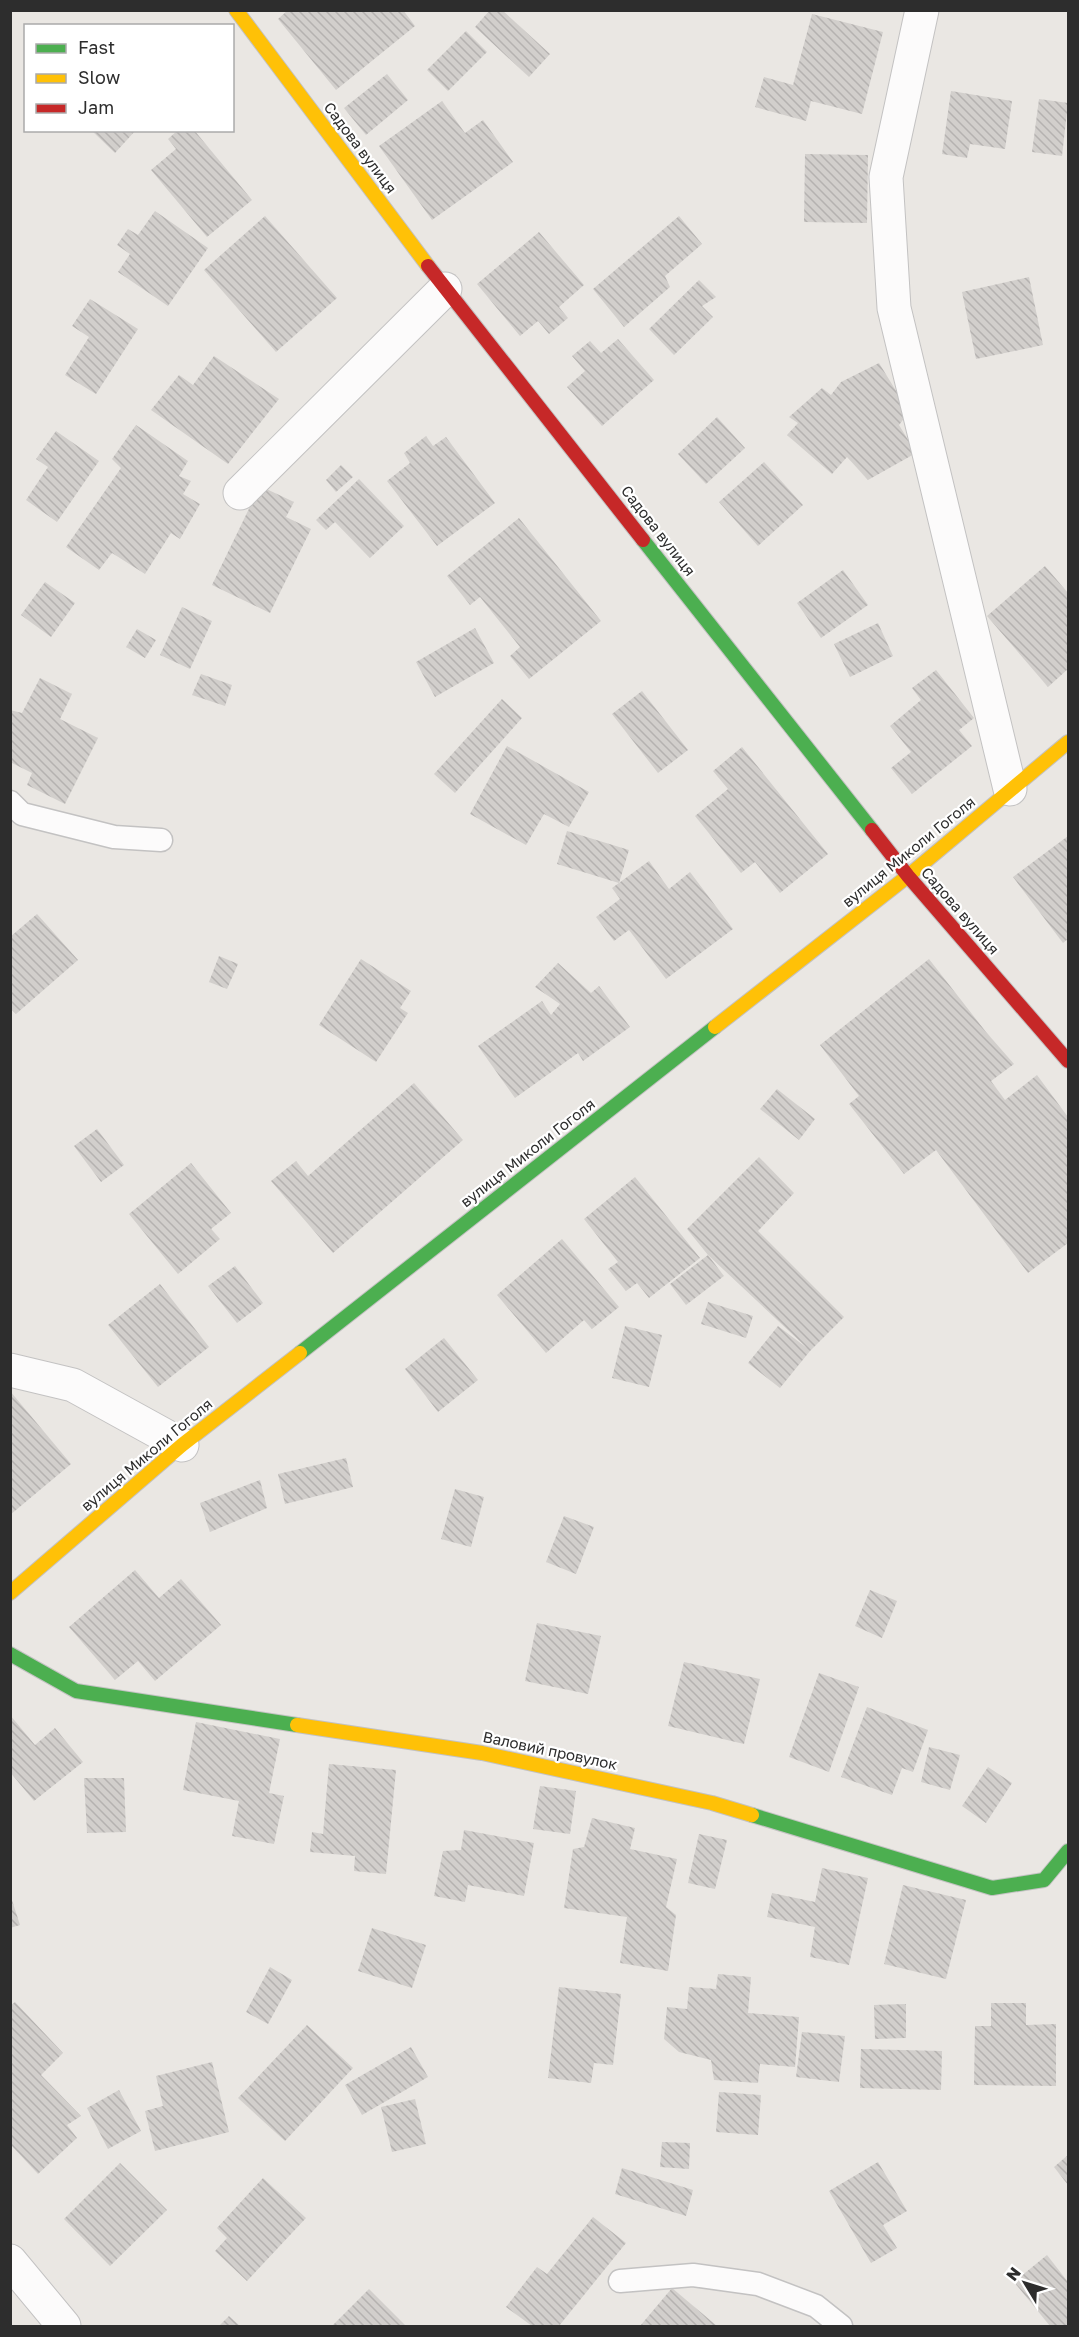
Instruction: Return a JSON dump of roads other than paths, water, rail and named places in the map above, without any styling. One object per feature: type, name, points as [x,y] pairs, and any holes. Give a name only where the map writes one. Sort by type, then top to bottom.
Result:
[{"type":"street","name":"Садова вулиця","points":[[236,10],[445,289],[908,876],[1068,1061]]},
{"type":"street","points":[[922,10],[886,177],[894,308],[1010,789]]},
{"type":"street","points":[[240,493],[445,289]]},
{"type":"street","name":"вулиця Миколи Гоголя","points":[[10,1593],[182,1445],[908,876],[1068,742]]},
{"type":"street","points":[[10,1370],[73,1385],[182,1445]]},
{"type":"street","name":"Валовий провулок","points":[[10,1653],[76,1691],[482,1753],[627,1784],[712,1803],[992,1888],[1044,1880],[1068,1851]]},
{"type":"street","points":[[10,2261],[64,2326]]},
{"type":"lane","points":[[10,802],[22,814],[114,837],[161,840]]},
{"type":"lane","points":[[620,2281],[693,2275],[758,2284],[816,2306],[841,2326]]}]
